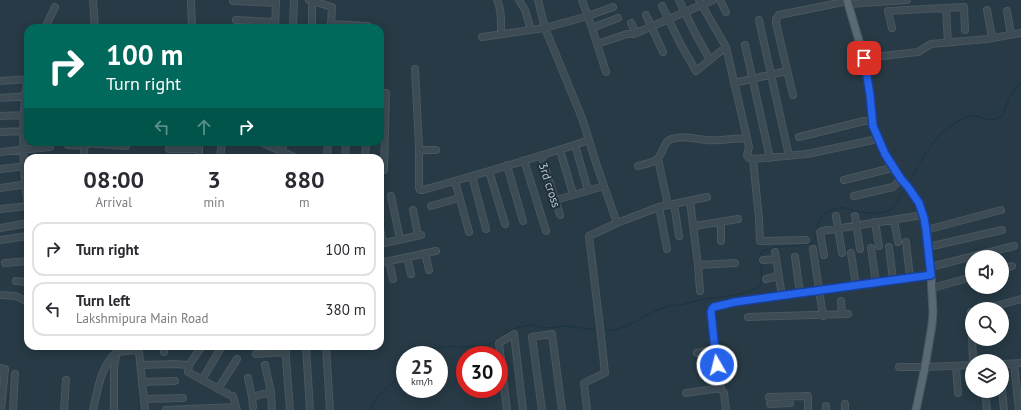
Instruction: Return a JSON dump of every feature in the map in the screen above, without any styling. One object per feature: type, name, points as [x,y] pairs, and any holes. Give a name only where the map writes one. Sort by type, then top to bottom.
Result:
[{"type":"main road","points":[[848,2],[864,58],[870,95],[872,121],[878,139],[892,166],[914,194],[919,203],[926,230],[931,271],[933,315],[925,367],[916,410]]},
{"type":"street","points":[[93,0],[95,24]]},
{"type":"street","points":[[191,0],[192,24]]},
{"type":"street","points":[[294,0],[294,24]]},
{"type":"street","points":[[331,24],[332,7],[335,0]]},
{"type":"street","points":[[497,0],[499,2],[501,34]]},
{"type":"street","points":[[519,0],[525,10],[531,30]]},
{"type":"street","points":[[538,0],[545,28],[582,118],[596,166],[617,223]]},
{"type":"street","points":[[582,0],[606,72]]},
{"type":"street","points":[[679,0],[710,60]]},
{"type":"street","points":[[597,44],[626,34],[636,34],[685,12],[700,2],[713,0]]},
{"type":"street","points":[[720,0],[726,12]]},
{"type":"street","points":[[793,95],[776,23],[776,19],[780,15],[848,2],[907,0]]},
{"type":"street","points":[[233,1],[276,2],[275,24]]},
{"type":"street","points":[[312,24],[311,1],[332,7]]},
{"type":"street","points":[[700,2],[726,47],[747,138],[749,158],[770,158],[807,154],[878,139]]},
{"type":"street","points":[[662,6],[696,71],[726,47]]},
{"type":"street","points":[[47,24],[55,7]]},
{"type":"street","points":[[482,38],[545,28],[588,16],[613,7]]},
{"type":"street","points":[[892,28],[888,11],[964,7],[965,30]]},
{"type":"street","points":[[946,8],[948,43]]},
{"type":"street","points":[[987,10],[992,38]]},
{"type":"street","points":[[1007,11],[1011,35]]},
{"type":"street","points":[[646,15],[663,52]]},
{"type":"street","points":[[592,28],[618,18]]},
{"type":"street","points":[[236,20],[267,24]]},
{"type":"street","points":[[759,20],[789,156]]},
{"type":"street","points":[[631,23],[636,34]]},
{"type":"street","points":[[864,58],[918,52],[931,44],[992,38],[1021,33]]},
{"type":"street","points":[[745,45],[770,158]]},
{"type":"street","points":[[415,69],[420,190],[560,150],[589,140]]},
{"type":"street","points":[[734,84],[787,71]]},
{"type":"street","points":[[0,82],[24,79]]},
{"type":"street","points":[[384,93],[386,93],[384,170]]},
{"type":"street","points":[[0,98],[24,96]]},
{"type":"street","points":[[0,116],[24,115]]},
{"type":"street","points":[[799,138],[864,121],[872,121]]},
{"type":"street","points":[[0,132],[24,131]]},
{"type":"street","points":[[638,166],[658,159],[663,152],[666,143],[670,139],[686,137],[706,140],[747,138]]},
{"type":"street","points":[[24,140],[24,155]]},
{"type":"street","points":[[575,145],[588,190]]},
{"type":"street","points":[[270,146],[287,154]]},
{"type":"street","points":[[281,151],[283,146]]},
{"type":"street","points":[[0,152],[50,147]]},
{"type":"street","points":[[168,149],[199,149],[199,154]]},
{"type":"street","points":[[419,150],[436,150]]},
{"type":"street","points":[[560,150],[573,194]]},
{"type":"street","name":"3rd cross","points":[[541,155],[560,215]]},
{"type":"street","points":[[658,159],[679,236]]},
{"type":"street","points":[[753,159],[760,241],[806,240]]},
{"type":"street","points":[[524,160],[546,231]]},
{"type":"street","points":[[507,165],[523,221]]},
{"type":"street","points":[[0,169],[24,166]]},
{"type":"street","points":[[844,180],[888,169],[892,166]]},
{"type":"street","points":[[489,171],[505,224]]},
{"type":"street","points":[[472,176],[486,229]]},
{"type":"street","points":[[854,196],[893,187],[901,179]]},
{"type":"street","points":[[455,181],[469,232]]},
{"type":"street","points":[[0,188],[24,185]]},
{"type":"street","points":[[556,200],[604,186]]},
{"type":"street","points":[[391,196],[400,239]]},
{"type":"street","points":[[587,410],[584,383],[604,373],[589,236],[617,223],[659,207],[707,197]]},
{"type":"street","points":[[431,206],[459,198]]},
{"type":"street","points":[[690,201],[694,226],[700,291]]},
{"type":"street","points":[[0,209],[24,206]]},
{"type":"street","points":[[659,207],[666,249]]},
{"type":"street","points":[[384,243],[420,235],[413,210]]},
{"type":"street","points":[[926,230],[1001,210]]},
{"type":"street","points":[[824,255],[820,232],[822,231],[923,215]]},
{"type":"street","points":[[836,216],[842,252]]},
{"type":"street","points":[[855,216],[860,249]]},
{"type":"street","points":[[694,226],[738,219]]},
{"type":"street","points":[[894,220],[898,242]]},
{"type":"street","points":[[721,222],[721,241]]},
{"type":"street","points":[[875,222],[879,246]]},
{"type":"street","points":[[0,228],[24,224]]},
{"type":"street","points":[[928,248],[1002,230]]},
{"type":"street","points":[[0,240],[24,237]]},
{"type":"street","points":[[906,242],[910,278]]},
{"type":"street","points":[[726,410],[715,350],[711,312],[714,307],[725,304],[910,278],[1014,246]]},
{"type":"street","points":[[889,247],[893,280]]},
{"type":"street","points":[[871,248],[876,283]]},
{"type":"street","points":[[813,249],[823,316]]},
{"type":"street","points":[[384,262],[436,251]]},
{"type":"street","points":[[426,253],[429,270]]},
{"type":"street","points":[[851,253],[856,286]]},
{"type":"street","points":[[763,260],[776,255],[782,296]]},
{"type":"street","points":[[407,257],[410,274]]},
{"type":"street","points":[[795,257],[800,293]]},
{"type":"street","points":[[5,263],[24,261]]},
{"type":"street","points":[[389,261],[393,279]]},
{"type":"street","points":[[698,265],[735,263]]},
{"type":"street","points":[[766,279],[779,276]]},
{"type":"street","points":[[932,288],[965,279]]},
{"type":"street","points":[[16,281],[24,282]]},
{"type":"street","points":[[0,295],[16,296],[24,300]]},
{"type":"street","points":[[1009,303],[1021,299]]},
{"type":"street","points":[[748,317],[823,316],[845,314],[841,301]]},
{"type":"street","points":[[507,410],[499,343],[514,334],[523,410]]},
{"type":"street","points":[[542,410],[532,337],[552,334],[562,410]]},
{"type":"street","points":[[93,410],[103,371],[107,362],[117,350]]},
{"type":"street","points":[[114,410],[114,367],[118,350]]},
{"type":"street","points":[[137,350],[139,352],[141,365],[144,410]]},
{"type":"street","points":[[166,410],[236,409],[230,395],[188,372],[189,365],[199,350]]},
{"type":"street","points":[[202,380],[220,350]]},
{"type":"street","points":[[256,354],[279,350]]},
{"type":"street","points":[[285,350],[290,410]]},
{"type":"street","points":[[306,350],[310,410]]},
{"type":"street","points":[[326,350],[330,410]]},
{"type":"street","points":[[697,353],[715,350]]},
{"type":"street","points":[[218,389],[237,359]]},
{"type":"street","points":[[1009,364],[1021,363]]},
{"type":"street","points":[[1014,364],[1020,410]]},
{"type":"street","points":[[141,365],[189,365]]},
{"type":"street","points":[[265,365],[272,410]]},
{"type":"street","points":[[700,368],[717,365]]},
{"type":"street","points":[[956,366],[958,393]]},
{"type":"street","points":[[899,367],[965,366]]},
{"type":"street","points":[[0,368],[5,368],[2,382],[1,410]]},
{"type":"street","points":[[13,410],[15,374]]},
{"type":"street","points":[[248,378],[253,407]]},
{"type":"street","points":[[64,410],[66,380]]},
{"type":"street","points":[[142,382],[175,381]]},
{"type":"street","points":[[686,393],[721,388]]},
{"type":"street","points":[[252,397],[270,392]]},
{"type":"street","points":[[770,404],[790,407],[790,396]]},
{"type":"street","points":[[769,397],[808,396],[808,410]]},
{"type":"street","points":[[144,399],[183,398]]},
{"type":"street","points":[[986,398],[988,410]]},
{"type":"street","points":[[1003,398],[1004,410]]},
{"type":"waterway","points":[[909,182],[931,145],[942,133],[956,122],[966,117],[978,116],[992,120],[1002,116],[1011,94],[1021,83]]},
{"type":"waterway","points":[[604,331],[620,329],[668,306],[734,295],[755,289],[761,285],[762,271],[759,258],[762,251],[777,247],[811,243],[816,237],[821,218],[825,214],[838,208],[869,213],[888,211],[895,205],[905,188]]},
{"type":"waterway","points":[[369,410],[377,397],[397,377],[403,357],[414,349],[427,347],[439,348],[447,346],[484,346],[492,343],[509,331],[530,325],[549,328],[566,326],[597,330]]},
{"type":"route","points":[[717,365],[711,312],[714,307],[735,302],[931,275],[926,230],[919,203],[914,194],[892,166],[873,126],[864,58]]}]
